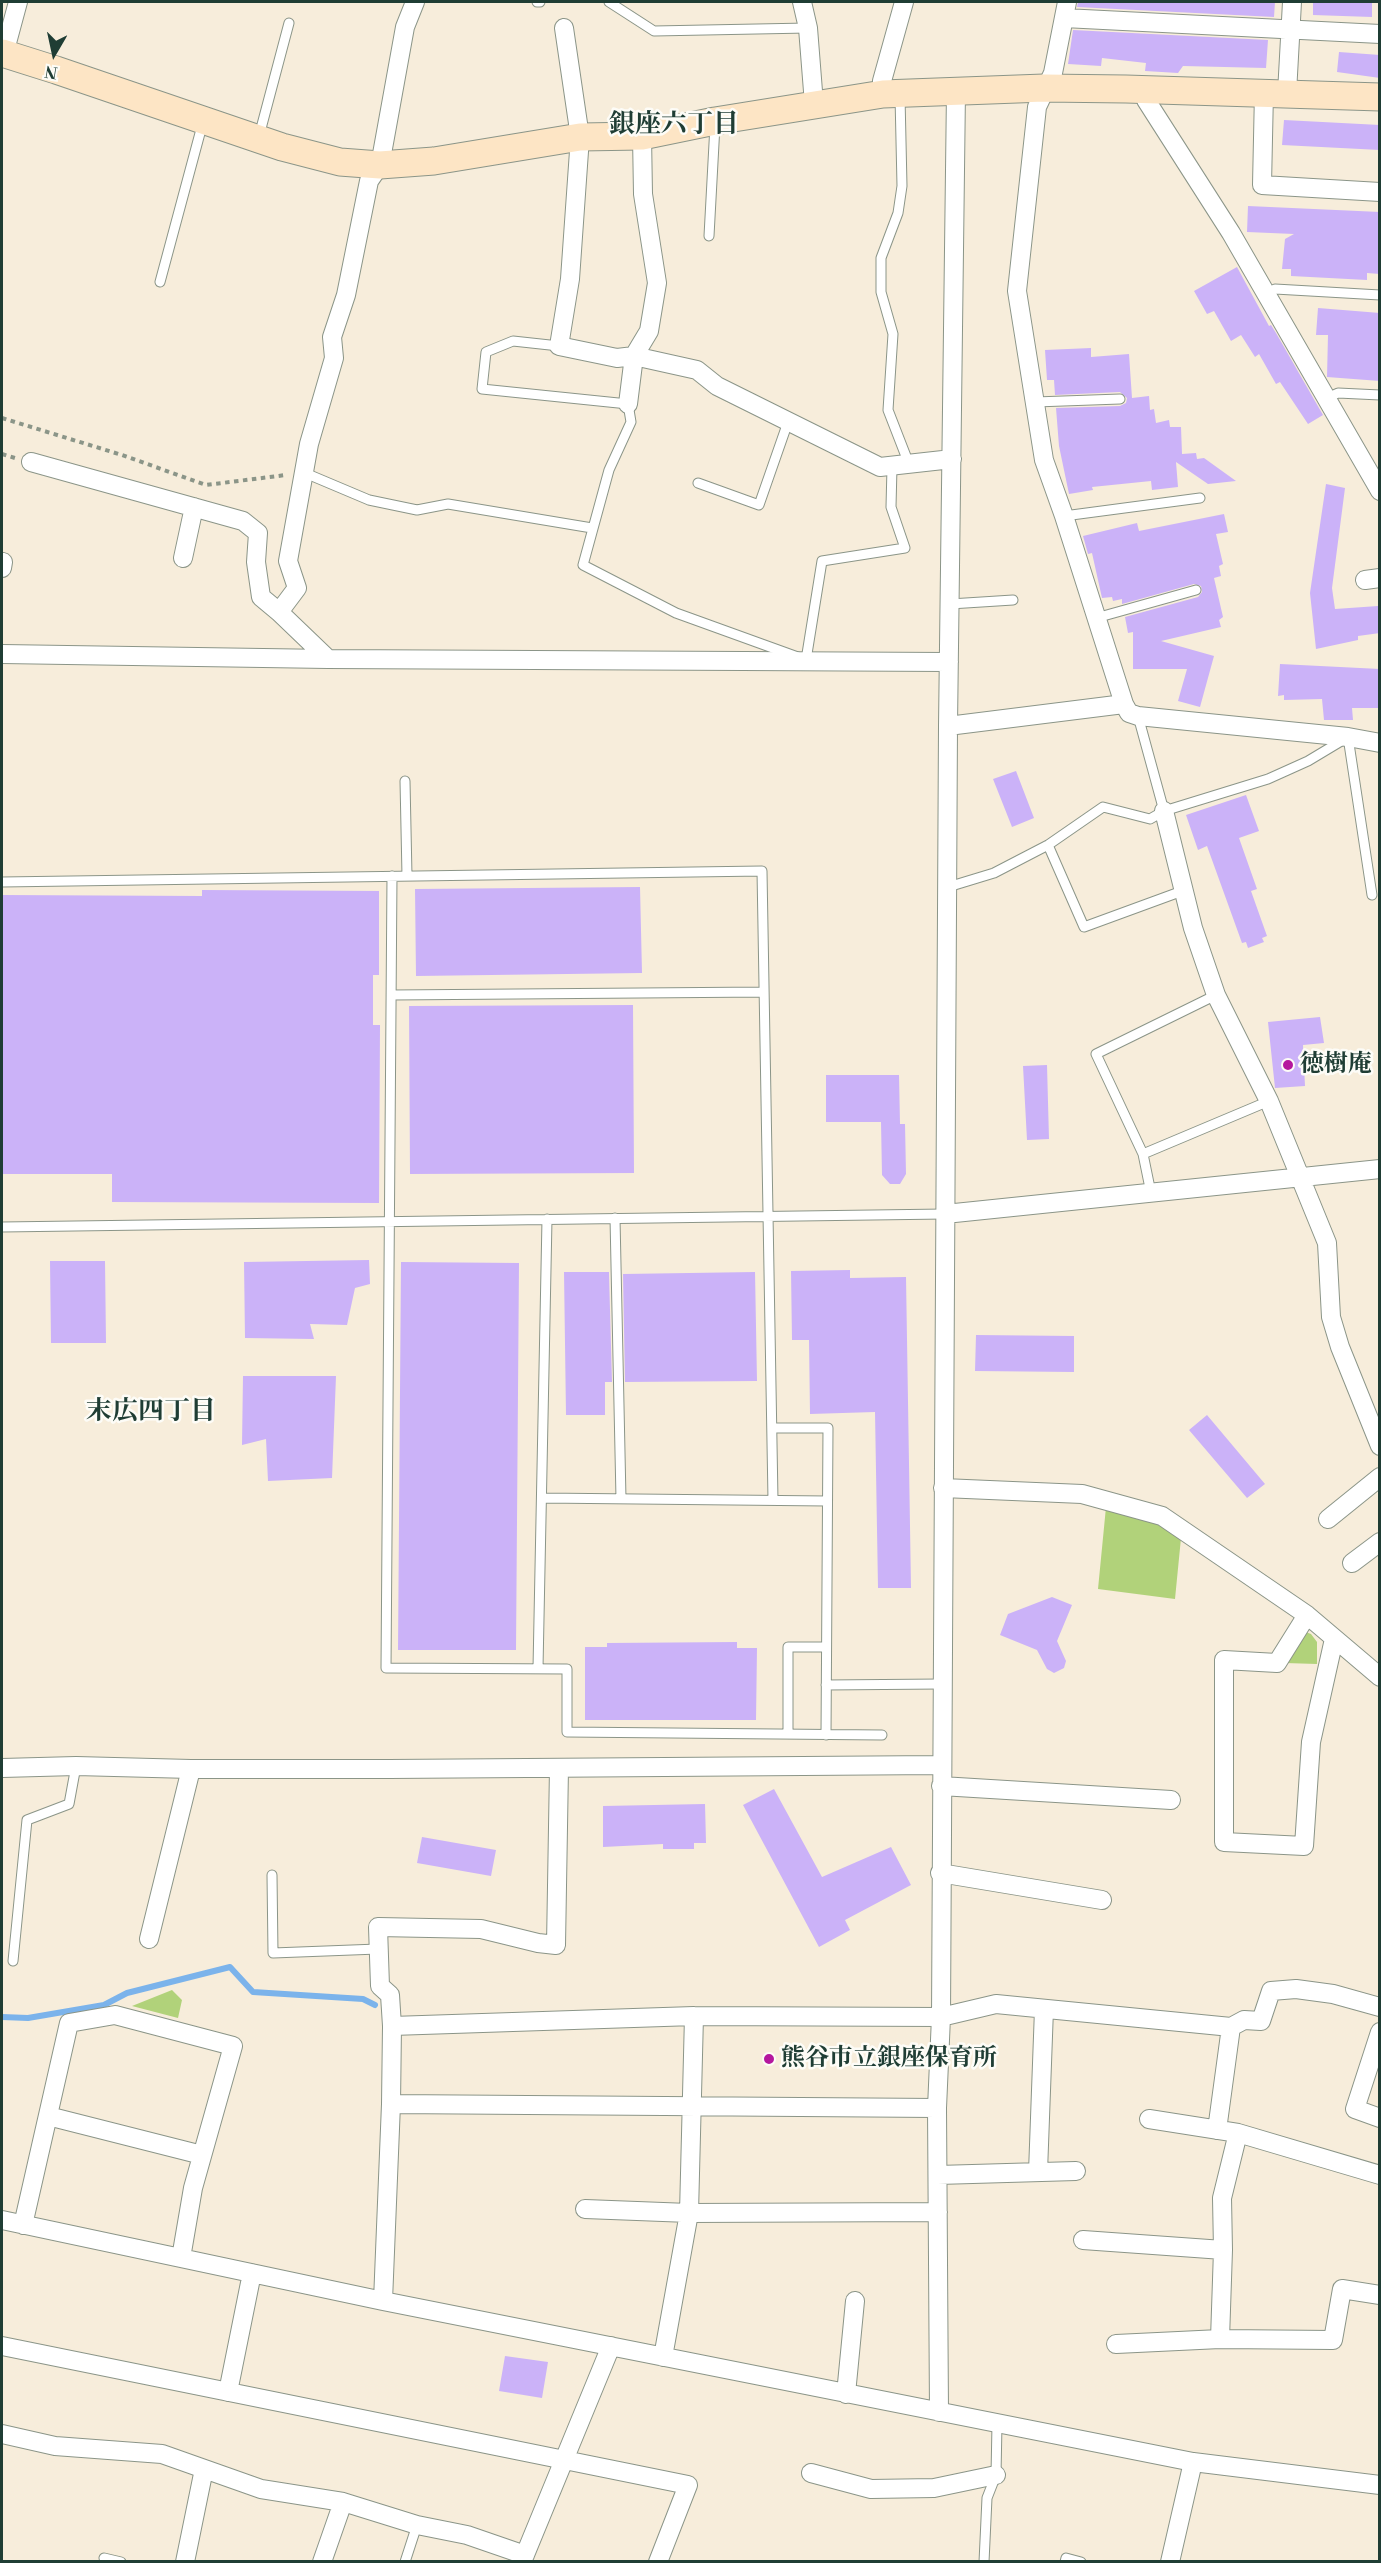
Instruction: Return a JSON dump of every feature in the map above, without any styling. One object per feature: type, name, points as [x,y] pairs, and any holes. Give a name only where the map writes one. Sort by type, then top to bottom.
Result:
[{"type":"street","points":[[18,2],[3,54],[258,139],[340,162],[380,165],[434,161],[580,137],[642,136],[814,104],[892,94],[1044,88],[1380,97]]},
{"type":"street","points":[[279,612],[297,588],[288,561],[309,444],[334,358],[332,338],[346,295],[369,181],[380,165],[405,27],[415,2]]},
{"type":"street","points":[[802,2],[808,28],[814,104]]},
{"type":"street","points":[[892,94],[882,81],[904,2]]},
{"type":"street","points":[[1292,2],[1290,30],[1275,93],[1262,185],[1380,192]]},
{"type":"street","points":[[1131,710],[1096,618],[1044,460],[1017,291],[1037,106],[1053,73],[1066,10],[1290,30],[1380,34]]},
{"type":"street","points":[[564,28],[580,137],[570,279],[559,346],[617,358],[634,356],[697,370],[717,386],[880,467],[952,459]]},
{"type":"street","points":[[1147,89],[1146,100],[1231,233],[1326,398],[1374,471],[1380,491]]},
{"type":"street","points":[[939,2412],[937,2108],[941,2016],[940,1765],[948,726],[957,91]]},
{"type":"street","points":[[628,404],[634,356],[649,331],[657,284],[643,194],[642,136]]},
{"type":"street","points":[[31,462],[243,521],[258,533],[256,562],[261,597],[328,659]]},
{"type":"street","points":[[183,558],[194,507]]},
{"type":"street","points":[[2,654],[328,659],[949,662]]},
{"type":"street","points":[[948,726],[1131,710],[1380,743]]},
{"type":"street","points":[[1164,811],[1193,928],[1216,995],[1269,1101],[1327,1243],[1331,1317],[1340,1347],[1380,1446]]},
{"type":"street","points":[[945,1214],[1380,1169]]},
{"type":"street","points":[[1328,1519],[1380,1476]]},
{"type":"street","points":[[943,1488],[1082,1494],[1162,1516],[1306,1615],[1380,1677]]},
{"type":"street","points":[[1352,1563],[1380,1542]]},
{"type":"street","points":[[1306,1615],[1277,1663],[1224,1660],[1224,1842],[1304,1846],[1311,1742],[1334,1639]]},
{"type":"street","points":[[2,1767],[191,1769],[940,1765]]},
{"type":"street","points":[[383,2301],[392,2026],[390,1995],[380,1986],[378,1927],[481,1929],[538,1943],[556,1944],[559,1768]]},
{"type":"street","points":[[149,1939],[191,1769]]},
{"type":"street","points":[[941,1786],[1171,1800]]},
{"type":"street","points":[[940,1873],[1102,1900]]},
{"type":"street","points":[[392,2026],[694,2016],[941,2016],[996,2004],[1231,2027],[1244,2020],[1261,2021],[1271,1991],[1296,1989],[1332,1994],[1380,2007]]},
{"type":"street","points":[[1038,2172],[1044,2009]]},
{"type":"street","points":[[23,2225],[69,2023],[115,2015],[233,2046],[193,2188],[181,2258]]},
{"type":"street","points":[[663,2357],[689,2213],[694,2016]]},
{"type":"street","points":[[1217,2130],[1231,2027]]},
{"type":"street","points":[[1380,2032],[1355,2109],[1380,2118]]},
{"type":"street","points":[[391,2104],[937,2108]]},
{"type":"street","points":[[48,2116],[202,2155]]},
{"type":"street","points":[[1149,2119],[1238,2133],[1380,2175]]},
{"type":"street","points":[[1220,2339],[1222,2198],[1238,2133]]},
{"type":"street","points":[[938,2175],[1076,2171]]},
{"type":"street","points":[[585,2210],[689,2213],[938,2212]]},
{"type":"street","points":[[2,2220],[383,2301],[1193,2462],[1380,2486]]},
{"type":"street","points":[[1083,2240],[1223,2250]]},
{"type":"street","points":[[228,2392],[252,2273]]},
{"type":"street","points":[[1116,2344],[1220,2339],[1333,2340],[1342,2289],[1380,2295]]},
{"type":"street","points":[[846,2394],[855,2301]]},
{"type":"street","points":[[2,2346],[688,2485],[658,2562]]},
{"type":"street","points":[[2,2434],[55,2446],[162,2454],[261,2489],[344,2502],[417,2525],[467,2535],[523,2558],[611,2346]]},
{"type":"street","points":[[1170,2562],[1193,2462]]},
{"type":"street","points":[[185,2562],[204,2469]]},
{"type":"street","points":[[811,2473],[871,2489],[934,2488],[996,2475]]},
{"type":"street","points":[[322,2562],[344,2502]]},
{"type":"lane","points":[[609,2],[654,31],[808,28]]},
{"type":"lane","points":[[258,139],[289,23]]},
{"type":"lane","points":[[559,346],[513,342],[486,352],[482,389],[628,404],[631,422],[609,470],[583,565],[676,613],[806,660],[822,561],[905,548],[891,507],[901,465],[888,410],[893,334],[881,292],[881,258],[898,213],[902,186],[892,94]]},
{"type":"lane","points":[[160,282],[204,120]]},
{"type":"lane","points":[[709,236],[715,121]]},
{"type":"lane","points":[[1266,294],[1275,289],[1380,295]]},
{"type":"lane","points":[[1326,398],[1338,393],[1380,395]]},
{"type":"lane","points":[[1035,402],[1120,399]]},
{"type":"lane","points":[[698,483],[759,505],[788,422]]},
{"type":"lane","points":[[305,473],[369,500],[417,510],[448,504],[592,528]]},
{"type":"lane","points":[[1064,516],[1200,498]]},
{"type":"lane","points":[[1096,618],[1196,590]]},
{"type":"lane","points":[[950,604],[1013,600]]},
{"type":"lane","points":[[1131,710],[1164,811]]},
{"type":"lane","points":[[948,887],[994,873],[1048,845],[1103,807],[1150,819],[1164,811],[1268,779],[1308,761],[1348,737],[1372,895]]},
{"type":"lane","points":[[405,781],[407,876]]},
{"type":"lane","points":[[1048,845],[1084,927],[1185,890]]},
{"type":"lane","points":[[2,882],[762,870],[773,1500]]},
{"type":"lane","points":[[392,876],[386,1668],[567,1669],[567,1732],[882,1735]]},
{"type":"lane","points":[[392,995],[764,992]]},
{"type":"lane","points":[[1151,1193],[1143,1154],[1096,1054],[1216,995]]},
{"type":"lane","points":[[1143,1154],[1269,1101]]},
{"type":"lane","points":[[2,1227],[945,1214]]},
{"type":"lane","points":[[615,1218],[621,1499]]},
{"type":"lane","points":[[538,1668],[547,1219]]},
{"type":"lane","points":[[772,1428],[828,1428],[826,1735]]},
{"type":"lane","points":[[542,1498],[827,1501]]},
{"type":"lane","points":[[788,1734],[788,1647],[826,1647]]},
{"type":"lane","points":[[826,1685],[941,1684]]},
{"type":"lane","points":[[13,1960],[27,1820],[69,1804],[75,1766]]},
{"type":"lane","points":[[272,1875],[273,1953],[378,1949]]},
{"type":"lane","points":[[984,2562],[987,2498],[996,2475],[997,2424]]},
{"type":"lane","points":[[405,2562],[417,2525]]},
{"type":"lane","points":[[104,2558],[121,2562]]},
{"type":"lane","points":[[1065,2562],[1066,2558],[1081,2562]]},
{"type":"path","points":[[2,418],[122,455],[206,485],[305,473]]},
{"type":"green space","points":[[1106,1507],[1162,1524],[1181,1538],[1175,1599],[1098,1589]]},
{"type":"green space","points":[[1303,1631],[1311,1634],[1317,1642],[1317,1664],[1285,1663]]},
{"type":"green space","points":[[172,1990],[182,2000],[178,2018],[132,2006]]},
{"type":"building","points":[[1078,2],[1275,2],[1274,17],[1077,7]]},
{"type":"building","points":[[1313,2],[1372,2],[1372,17],[1313,15]]},
{"type":"building","points":[[1073,30],[1268,40],[1266,68],[1183,66],[1178,73],[1145,71],[1146,63],[1102,58],[1101,66],[1068,64]]},
{"type":"building","points":[[1339,52],[1380,55],[1380,78],[1337,72]]},
{"type":"building","points":[[1284,120],[1380,125],[1380,150],[1282,145]]},
{"type":"building","points":[[1248,206],[1380,212],[1380,274],[1367,273],[1367,280],[1291,276],[1291,269],[1282,269],[1285,239],[1294,234],[1247,232]]},
{"type":"building","points":[[1237,267],[1269,326],[1271,325],[1276,333],[1323,415],[1308,424],[1280,382],[1276,384],[1259,354],[1255,357],[1241,335],[1231,341],[1214,311],[1207,314],[1194,291]]},
{"type":"building","points":[[1318,308],[1380,313],[1380,381],[1327,377],[1328,335],[1316,335]]},
{"type":"building","points":[[1091,348],[1091,357],[1129,354],[1132,398],[1149,396],[1150,410],[1154,409],[1156,423],[1169,420],[1170,427],[1181,427],[1182,454],[1196,453],[1197,459],[1204,458],[1236,481],[1208,484],[1176,462],[1178,487],[1152,490],[1151,481],[1092,487],[1093,490],[1069,494],[1059,446],[1056,408],[1120,406],[1126,403],[1127,398],[1120,392],[1055,395],[1054,380],[1047,380],[1045,350]]},
{"type":"building","points":[[1326,484],[1345,488],[1332,588],[1335,609],[1378,606],[1380,633],[1358,636],[1358,640],[1316,649],[1310,593]]},
{"type":"building","points":[[1224,514],[1228,532],[1216,534],[1223,564],[1219,566],[1221,576],[1214,578],[1223,617],[1219,620],[1221,627],[1161,641],[1214,656],[1200,707],[1178,701],[1187,669],[1133,669],[1133,632],[1128,633],[1125,617],[1198,597],[1202,592],[1201,586],[1194,584],[1122,604],[1122,599],[1113,601],[1112,597],[1102,598],[1092,553],[1088,554],[1083,536],[1137,523],[1139,531]]},
{"type":"building","points":[[1280,664],[1380,669],[1380,708],[1352,708],[1353,720],[1324,720],[1322,699],[1284,700],[1284,695],[1278,696]]},
{"type":"building","points":[[1016,771],[1034,818],[1012,827],[993,779]]},
{"type":"building","points":[[1246,795],[1259,831],[1239,838],[1257,889],[1251,891],[1267,936],[1262,938],[1264,942],[1248,948],[1246,942],[1242,943],[1207,846],[1198,850],[1186,815]]},
{"type":"building","points":[[640,887],[642,973],[416,976],[415,889]]},
{"type":"building","points":[[202,890],[379,891],[379,975],[373,975],[373,1025],[380,1025],[379,1203],[112,1202],[112,1174],[2,1174],[2,895],[202,896]]},
{"type":"building","points":[[633,1005],[634,1173],[410,1174],[409,1006]]},
{"type":"building","name":"徳樹庵","points":[[1320,1017],[1324,1043],[1303,1045],[1305,1086],[1275,1088],[1268,1022]]},
{"type":"building","points":[[1047,1065],[1049,1139],[1027,1140],[1023,1066]]},
{"type":"building","points":[[826,1075],[899,1075],[900,1124],[905,1124],[906,1174],[900,1184],[890,1184],[882,1175],[881,1122],[826,1122]]},
{"type":"building","points":[[369,1260],[370,1284],[355,1288],[347,1325],[310,1324],[314,1339],[245,1338],[244,1262]]},
{"type":"building","points":[[50,1261],[105,1261],[106,1343],[51,1343]]},
{"type":"building","points":[[401,1262],[519,1263],[516,1650],[398,1650]]},
{"type":"building","points":[[850,1270],[850,1278],[906,1277],[911,1588],[878,1588],[875,1412],[810,1414],[809,1340],[792,1340],[791,1271]]},
{"type":"building","points":[[564,1272],[609,1272],[612,1382],[605,1382],[605,1415],[566,1415]]},
{"type":"building","points":[[755,1272],[757,1381],[625,1382],[623,1274]]},
{"type":"building","points":[[976,1335],[1074,1336],[1074,1372],[975,1371]]},
{"type":"building","points":[[243,1376],[336,1376],[332,1478],[268,1481],[266,1439],[242,1445]]},
{"type":"building","points":[[1207,1415],[1265,1484],[1247,1498],[1189,1430]]},
{"type":"building","points":[[1052,1597],[1072,1605],[1057,1641],[1066,1661],[1064,1668],[1054,1673],[1047,1669],[1037,1650],[1000,1635],[1008,1614]]},
{"type":"building","points":[[737,1642],[737,1648],[757,1648],[756,1720],[585,1720],[585,1647],[607,1647],[607,1643]]},
{"type":"building","points":[[774,1789],[822,1877],[891,1847],[911,1885],[845,1920],[850,1930],[819,1947],[743,1805]]},
{"type":"building","points":[[705,1804],[706,1843],[694,1843],[694,1849],[663,1849],[663,1844],[603,1847],[603,1806]]},
{"type":"building","points":[[422,1837],[496,1850],[491,1876],[417,1863]]},
{"type":"building","points":[[505,2356],[548,2362],[542,2398],[499,2391]]},
{"type":"waterway","points":[[2,2017],[28,2018],[104,2005],[127,1993],[230,1967],[253,1992],[363,1999],[375,2005]]},
{"type":"place","name":"徳樹庵","points":[[1288,1065]]},
{"type":"place","name":"熊谷市立銀座保育所","points":[[769,2059]]},
{"type":"district","name":"銀座六丁目","points":[[674,126]]},
{"type":"district","name":"末広四丁目","points":[[151,1413]]}]
